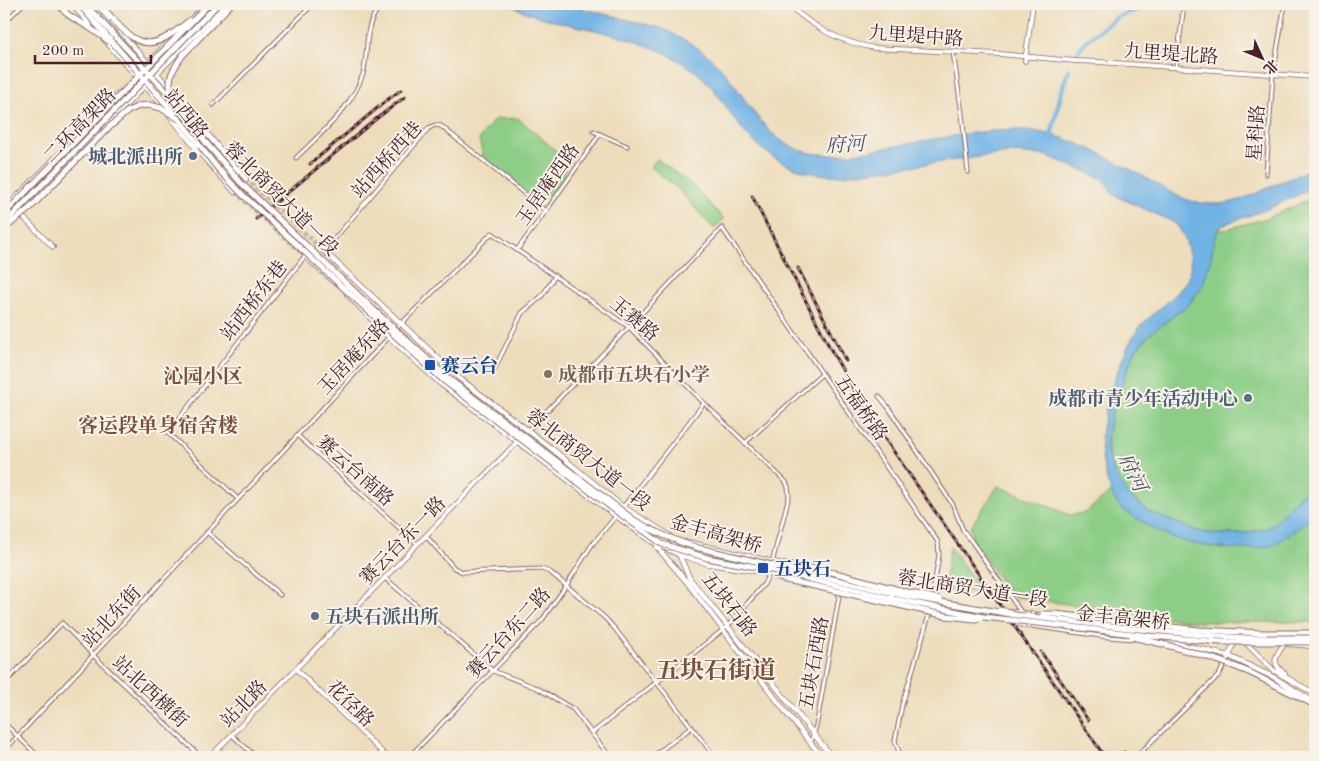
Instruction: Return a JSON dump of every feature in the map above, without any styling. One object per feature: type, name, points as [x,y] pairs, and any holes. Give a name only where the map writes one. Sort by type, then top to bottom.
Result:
[{"type":"highway","points":[[60,4],[66,13],[118,49]]},
{"type":"highway","points":[[79,4],[118,49]]},
{"type":"highway","points":[[85,4],[166,91],[184,114]]},
{"type":"highway","points":[[100,4],[123,31],[141,42],[153,42],[164,39],[207,5]]},
{"type":"highway","name":"二环高架路","points":[[4,224],[218,4]]},
{"type":"highway","points":[[184,114],[169,88],[174,67],[231,4]]},
{"type":"highway","name":"二环高架路","points":[[4,212],[207,5]]},
{"type":"highway","name":"蓉北商贸大道一段","points":[[118,49],[179,119],[219,170],[390,335],[517,439],[618,511]]},
{"type":"highway","points":[[4,230],[30,208],[105,131],[128,111],[139,106],[149,105],[161,108],[179,119]]},
{"type":"highway","name":"蓉北商贸大道一段","points":[[184,114],[241,184],[373,309],[450,379],[618,511]]},
{"type":"highway","name":"金丰高架桥","points":[[618,511],[662,536],[678,542],[906,596],[991,611],[1016,612],[1130,628],[1247,638],[1315,636]]},
{"type":"highway","name":"金丰高架桥","points":[[618,511],[662,544],[708,558],[772,570],[894,599],[984,617],[1221,642],[1315,642]]},
{"type":"highway","points":[[791,566],[801,566],[839,574],[991,611]]},
{"type":"highway","points":[[770,573],[785,580],[947,616],[975,619],[984,617]]},
{"type":"highway","points":[[1016,612],[1055,614],[1199,630],[1315,636]]},
{"type":"highway","points":[[1090,629],[1187,650],[1223,661],[1315,704]]},
{"type":"main road","name":"站西路","points":[[72,4],[136,75],[197,150],[235,192]]},
{"type":"main road","points":[[4,230],[226,4]]},
{"type":"main road","points":[[4,212],[136,75],[207,5]]},
{"type":"main road","name":"站西路","points":[[148,63],[246,179]]},
{"type":"main road","name":"蓉北商贸大道一段","points":[[324,251],[459,378],[528,430],[653,542],[680,555],[709,564],[770,573],[930,612],[1004,621]]},
{"type":"main road","name":"蓉北商贸大道一段","points":[[305,256],[390,335]]},
{"type":"main road","name":"蓉北商贸大道一段","points":[[618,511],[677,540],[932,600]]},
{"type":"main road","name":"五块石路","points":[[668,535],[680,555],[690,578],[832,757]]},
{"type":"main road","name":"五块石路","points":[[653,542],[811,742],[819,757]]},
{"type":"main road","name":"蓉北商贸大道一段","points":[[1014,623],[1031,626]]},
{"type":"main road","points":[[1238,635],[1315,636]]},
{"type":"main road","points":[[1228,656],[1238,635]]},
{"type":"main road","points":[[1238,635],[1272,670],[1315,694]]},
{"type":"main road","points":[[1171,642],[1228,656],[1274,678],[1315,704]]},
{"type":"main road","points":[[1234,643],[1315,646]]},
{"type":"main road","points":[[1284,644],[1278,652],[1275,664],[1276,668],[1293,682]]},
{"type":"street","points":[[4,23],[22,4]]},
{"type":"street","points":[[96,4],[148,63]]},
{"type":"street","points":[[213,105],[313,4]]},
{"type":"street","points":[[296,158],[337,117],[354,94],[365,64],[369,28],[373,17],[382,4]]},
{"type":"street","points":[[601,4],[613,7]]},
{"type":"street","name":"九里堤中路","points":[[787,4],[808,22],[823,31],[858,45],[874,48],[953,52],[1025,59]]},
{"type":"street","points":[[1025,59],[1033,4]]},
{"type":"street","points":[[1176,67],[1184,4]]},
{"type":"street","name":"星科路","points":[[1266,174],[1273,74],[1284,4]]},
{"type":"street","points":[[953,52],[964,125],[968,171]]},
{"type":"street","name":"九里堤北路","points":[[1025,59],[1099,62],[1315,77]]},
{"type":"street","name":"站西桥西巷","points":[[324,251],[429,128],[435,125],[441,126],[546,212]]},
{"type":"street","name":"玉居庵西路","points":[[593,131],[627,146]]},
{"type":"street","name":"玉居庵西路","points":[[517,250],[600,134]]},
{"type":"street","points":[[4,198],[53,247]]},
{"type":"street","name":"五福桥路","points":[[629,327],[722,228],[938,542],[939,556],[930,612],[902,705],[895,741],[899,752],[904,757]]},
{"type":"street","name":"玉居庵东路","points":[[238,499],[390,335],[492,233]]},
{"type":"street","name":"玉赛路","points":[[492,233],[629,327],[786,482],[788,496],[770,573]]},
{"type":"street","name":"站西桥东巷","points":[[238,499],[168,433],[305,256]]},
{"type":"street","points":[[493,372],[522,313],[542,296],[555,276]]},
{"type":"street","points":[[528,430],[629,327]]},
{"type":"street","points":[[745,443],[822,374]]},
{"type":"street","points":[[879,396],[953,505],[963,530],[1016,612],[1031,626],[1108,637],[1171,642],[1213,641],[1234,643]]},
{"type":"street","name":"赛云台东二路","points":[[409,757],[542,620],[591,546],[704,402]]},
{"type":"street","name":"赛云台东一路","points":[[296,669],[426,536],[517,439],[528,430]]},
{"type":"street","name":"赛云台南路","points":[[298,436],[417,544]]},
{"type":"street","name":"站北东街","points":[[4,751],[238,499]]},
{"type":"street","points":[[207,532],[280,595]]},
{"type":"street","points":[[426,536],[454,568],[459,571],[541,569],[550,572],[605,618],[715,757]]},
{"type":"street","points":[[592,733],[724,630],[764,584],[770,573]]},
{"type":"street","points":[[385,578],[493,670],[536,688],[573,709],[610,757]]},
{"type":"street","name":"五块石西路","points":[[811,742],[841,589]]},
{"type":"street","name":"蓉北商贸大道一段","points":[[932,600],[1132,625],[1208,629],[1238,635]]},
{"type":"street","name":"站北西横街","points":[[4,684],[62,623],[93,655],[201,757]]},
{"type":"street","points":[[1136,757],[1219,674],[1228,656]]},
{"type":"street","name":"站北路","points":[[210,757],[296,669]]},
{"type":"street","name":"花径路","points":[[296,669],[387,757]]},
{"type":"street","points":[[4,723],[39,757]]},
{"type":"street","points":[[652,757],[692,728]]},
{"type":"street","points":[[232,735],[256,757]]},
{"type":"street","points":[[819,757],[827,752]]},
{"type":"street","points":[[1124,753],[1128,757]]},
{"type":"green space","points":[[518,118],[561,155],[565,166],[565,177],[550,197],[538,199],[528,195],[483,156],[479,139],[495,119]]},
{"type":"green space","points":[[657,159],[692,185],[724,219],[714,229],[677,188],[651,167]]},
{"type":"green space","points":[[1315,197],[1315,477],[1272,526],[1241,534],[1215,534],[1197,531],[1149,512],[1127,494],[1114,472],[1108,455],[1107,438],[1111,416],[1128,367],[1137,348],[1150,334],[1189,304],[1219,228],[1223,230],[1267,218]]},
{"type":"green space","points":[[998,486],[1070,515],[1085,513],[1111,492],[1120,506],[1171,537],[1224,549],[1310,517],[1315,511],[1315,622],[1198,622],[1015,597],[1006,589],[972,540],[971,526]]},
{"type":"green space","points":[[950,547],[985,595],[943,590]]},
{"type":"water","points":[[509,4],[564,4],[668,31],[698,48],[711,58],[727,75],[762,123],[772,133],[784,142],[809,153],[849,154],[969,134],[1010,130],[1029,131],[1065,139],[1083,146],[1117,162],[1182,198],[1213,204],[1243,199],[1315,167],[1315,187],[1265,210],[1227,223],[1219,228],[1215,236],[1210,263],[1202,287],[1189,304],[1150,334],[1137,348],[1128,367],[1111,416],[1107,438],[1108,455],[1114,472],[1127,494],[1149,512],[1197,531],[1215,534],[1241,534],[1272,526],[1315,477],[1315,511],[1307,521],[1271,546],[1247,549],[1220,548],[1194,544],[1163,534],[1119,506],[1111,491],[1105,473],[1101,437],[1108,399],[1117,372],[1127,348],[1139,328],[1180,290],[1190,272],[1190,258],[1186,243],[1182,232],[1175,223],[1114,195],[1103,179],[1045,155],[1009,153],[843,175],[813,173],[799,169],[785,164],[760,147],[739,125],[709,84],[696,72],[669,55],[641,43],[544,18]]},
{"type":"waterway","points":[[1076,54],[1085,42],[1117,17],[1154,4]]},
{"type":"waterway","points":[[1050,140],[1062,89],[1069,69]]},
{"type":"tunnel","points":[[246,179],[324,251]]},
{"type":"tunnel","points":[[235,192],[305,256]]},
{"type":"railway","points":[[310,164],[401,90]]},
{"type":"railway","points":[[256,219],[405,97]]},
{"type":"railway","points":[[752,196],[830,348],[865,410],[1105,757]]},
{"type":"railway","points":[[798,268],[846,361]]},
{"type":"railway","points":[[1041,652],[1088,720]]},
{"type":"place","name":"城北派出所","points":[[193,156]]},
{"type":"place","name":"赛云台","points":[[430,365]]},
{"type":"place","name":"成都市五块石小学","points":[[548,374]]},
{"type":"place","name":"成都市青少年活动中心","points":[[1248,398]]},
{"type":"place","name":"五块石","points":[[763,568]]},
{"type":"place","name":"五块石派出所","points":[[315,616]]},
{"type":"district","name":"沁园小区","points":[[203,376]]},
{"type":"district","name":"客运段单身宿舍楼","points":[[158,425]]},
{"type":"district","name":"五块石街道","points":[[716,670]]},
{"type":"water label","name":"府河","points":[[845,144]]},
{"type":"water label","name":"府河","points":[[1133,472]]}]
